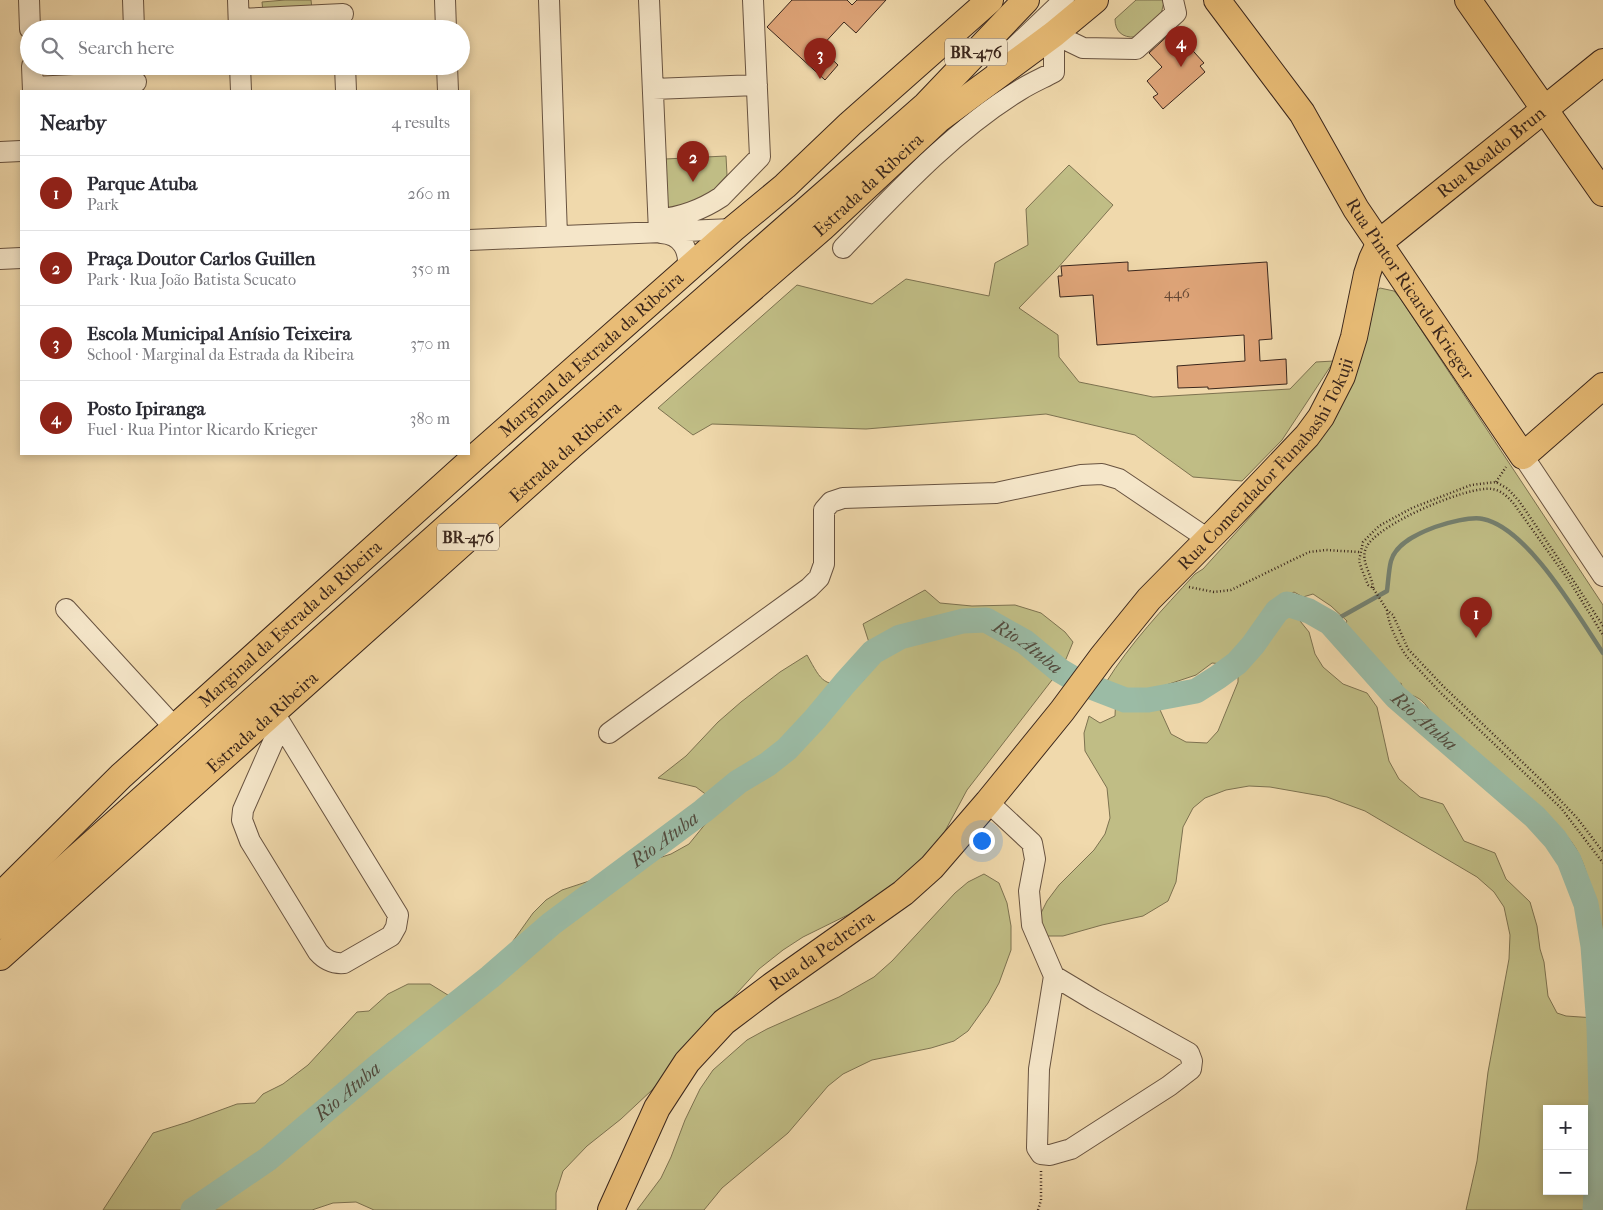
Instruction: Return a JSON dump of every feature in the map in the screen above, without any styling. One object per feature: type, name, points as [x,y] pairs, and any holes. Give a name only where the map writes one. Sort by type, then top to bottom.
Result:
[{"type":"main road","name":"Marginal da Estrada da Ribeira","points":[[0,896],[102,794],[466,465],[733,229],[785,186],[850,124],[990,0]]},
{"type":"main road","name":"Estrada da Ribeira","points":[[0,957],[277,718],[572,445],[822,228],[932,112],[1026,0]]},
{"type":"main road","name":"Estrada da Ribeira","points":[[0,926],[558,428],[932,112],[1054,34],[1095,0]]},
{"type":"main road","name":"Rua Pintor Ricardo Krieger","points":[[1217,0],[1302,113],[1356,209],[1523,456]]},
{"type":"main road","points":[[1468,0],[1603,193]]},
{"type":"main road","name":"Rua Roaldo Brun","points":[[1380,242],[1603,62]]},
{"type":"main road","name":"Rua Comendador Funabashi Tokuji","points":[[1062,711],[1143,605],[1291,454],[1321,417],[1333,396],[1348,358],[1367,274],[1380,242]]},
{"type":"main road","points":[[558,428],[599,349]]},
{"type":"main road","points":[[1523,456],[1603,386]]},
{"type":"main road","name":"Rua da Pedreira","points":[[611,1210],[657,1108],[687,1062],[724,1022],[773,985],[903,894],[932,866],[988,802],[1062,711]]},
{"type":"street","points":[[29,0],[30,20]]},
{"type":"street","points":[[133,0],[134,20]]},
{"type":"street","points":[[445,0],[446,20]]},
{"type":"street","points":[[549,0],[557,236]]},
{"type":"street","points":[[649,0],[659,226],[683,243],[688,252],[689,261],[686,271]]},
{"type":"street","points":[[659,226],[721,197],[760,157],[753,0]]},
{"type":"street","points":[[843,248],[918,172],[969,127],[1014,94],[1054,72],[1054,34],[1083,48],[1136,49],[1176,13],[1174,0]]},
{"type":"street","points":[[932,112],[1063,1]]},
{"type":"street","points":[[239,16],[343,14]]},
{"type":"street","points":[[32,75],[33,89],[136,80]]},
{"type":"street","points":[[241,75],[242,90]]},
{"type":"street","points":[[345,75],[346,90]]},
{"type":"street","points":[[447,75],[448,90]]},
{"type":"street","points":[[653,89],[757,85]]},
{"type":"street","points":[[0,152],[20,151]]},
{"type":"street","points":[[470,240],[557,236],[659,226],[733,229]]},
{"type":"street","points":[[0,259],[20,258]]},
{"type":"street","name":"Rua Pintor Ricardo Krieger","points":[[1523,456],[1603,576]]},
{"type":"street","points":[[609,733],[809,588],[819,578],[824,564],[824,510],[831,502],[843,498],[996,494],[1081,475],[1102,474],[1119,479],[1208,540]]},
{"type":"street","points":[[66,609],[175,728]]},
{"type":"street","points":[[277,718],[398,915],[396,927],[391,936],[344,963],[330,962],[318,952],[250,841],[242,820],[243,810],[277,718]]},
{"type":"street","points":[[988,802],[1032,843],[1035,858],[1030,891],[1032,925],[1054,976],[1040,1069],[1037,1148],[1041,1154],[1050,1155],[1071,1149],[1169,1086],[1191,1069],[1192,1061],[1189,1053],[1054,976]]},
{"type":"path","points":[[1603,626],[1519,501],[1503,485],[1496,482],[1471,486],[1447,493],[1395,516],[1371,533],[1363,542],[1359,561],[1368,585],[1373,588],[1387,610],[1393,615],[1408,649],[1443,686],[1542,780],[1578,819],[1603,852]]},
{"type":"path","points":[[1373,588],[1373,581],[1364,558],[1366,548],[1374,536],[1406,516],[1435,504],[1475,490],[1493,489],[1507,496],[1514,504],[1570,582],[1603,635]]},
{"type":"path","points":[[1166,580],[1214,592],[1231,590],[1309,552],[1326,550],[1360,552]]},
{"type":"path","points":[[1387,610],[1387,617],[1402,651],[1407,657],[1441,693],[1560,808],[1603,862]]},
{"type":"path","points":[[1038,1210],[1041,1200],[1041,1154]]},
{"type":"shaded area","points":[[311,0],[312,9],[263,12],[262,2]]},
{"type":"shaded area","points":[[1136,0],[1162,0],[1164,2],[1161,14],[1135,37],[1130,37],[1120,33],[1116,27],[1115,19]]},
{"type":"shaded area","points":[[726,156],[727,175],[705,199],[667,213],[665,159]]},
{"type":"shaded area","points":[[1069,165],[1113,205],[1056,270],[1019,308],[1058,335],[1059,357],[1079,382],[1153,397],[1290,389],[1316,362],[1334,361],[1282,440],[1242,481],[1193,477],[1135,435],[1046,414],[866,429],[712,424],[693,435],[658,408],[797,285],[872,304],[906,279],[989,296],[995,263],[1028,245],[1026,209]]},
{"type":"shaded area","points":[[1380,288],[1394,291],[1603,605],[1603,989],[1599,935],[1594,935],[1590,916],[1590,906],[1593,897],[1583,864],[1571,841],[1554,823],[1545,817],[1543,810],[1449,730],[1443,732],[1431,723],[1433,717],[1422,700],[1404,693],[1401,683],[1393,687],[1383,677],[1386,669],[1367,651],[1350,640],[1344,626],[1347,621],[1331,606],[1313,594],[1303,597],[1294,592],[1289,595],[1296,598],[1296,616],[1309,632],[1315,654],[1323,667],[1343,684],[1367,693],[1377,707],[1389,761],[1399,779],[1420,797],[1443,804],[1464,841],[1495,853],[1506,879],[1530,902],[1544,962],[1548,996],[1557,1013],[1566,1016],[1595,1018],[1603,1016],[1603,1210],[1466,1210],[1477,1161],[1488,1072],[1509,959],[1510,935],[1504,907],[1494,892],[1477,877],[1365,811],[1327,797],[1270,787],[1249,786],[1226,790],[1205,798],[1193,808],[1183,827],[1176,882],[1168,901],[1143,916],[1063,936],[1046,936],[1038,919],[1047,901],[1059,885],[1094,850],[1105,834],[1110,818],[1107,788],[1085,751],[1084,733],[1089,716],[1100,723],[1115,716],[1116,692],[1107,689],[1105,684],[1136,640],[1320,440],[1373,293]],"holes":[[[1232,659],[1238,668],[1238,682],[1218,731],[1207,743],[1186,742],[1171,734],[1151,690],[1196,675],[1212,663],[1223,664]]]},
{"type":"shaded area","points":[[925,590],[940,603],[972,606],[1015,605],[1041,613],[1065,632],[1073,642],[1066,659],[967,790],[929,861],[876,901],[803,937],[759,969],[652,1090],[621,1119],[587,1146],[563,1171],[556,1193],[556,1210],[374,1210],[356,1202],[333,1203],[312,1210],[103,1210],[153,1133],[237,1104],[255,1103],[263,1094],[283,1084],[308,1065],[357,1012],[369,1011],[388,994],[408,984],[430,984],[456,1000],[478,999],[495,986],[513,941],[533,913],[546,900],[562,890],[671,854],[689,844],[711,817],[712,799],[696,787],[658,778],[686,756],[718,722],[741,702],[780,672],[807,655],[825,681],[836,685],[856,687],[864,680],[873,655],[863,624]]},
{"type":"shaded area","points":[[984,874],[999,883],[1007,903],[1011,926],[1011,950],[999,983],[988,1003],[968,1031],[954,1041],[931,1048],[872,1060],[843,1074],[828,1086],[788,1133],[722,1188],[704,1210],[637,1210],[661,1178],[685,1120],[700,1089],[713,1070],[747,1040],[839,997],[874,977],[892,961],[955,893],[968,882]]},
{"type":"building","points":[[792,0],[847,0],[852,5],[857,0],[886,0],[856,33],[844,22],[820,48],[838,65],[825,80],[767,27]]},
{"type":"building","points":[[1174,30],[1204,63],[1200,66],[1205,72],[1163,109],[1153,97],[1158,94],[1147,81],[1162,67],[1149,53]]},
{"type":"building","points":[[1128,262],[1128,271],[1267,262],[1272,339],[1259,340],[1260,361],[1286,359],[1287,384],[1208,389],[1208,387],[1178,388],[1177,366],[1245,361],[1244,335],[1097,345],[1093,295],[1060,297],[1058,276],[1062,276],[1061,266]]},
{"type":"waterway","points":[[1330,623],[1387,591],[1390,564],[1394,555],[1403,544],[1422,532],[1440,525],[1478,518],[1500,526],[1534,556],[1566,597],[1603,653]]},
{"type":"waterway","name":"Rio Atuba","points":[[193,1210],[268,1159],[379,1065],[490,977],[551,924],[703,811],[738,782],[768,764],[787,749],[873,652],[900,637],[963,621],[986,620],[1025,642],[1059,670],[1081,683],[1125,700],[1148,700],[1196,691],[1218,677],[1237,663],[1253,645],[1277,611],[1287,604],[1309,611],[1330,623],[1396,697],[1535,817],[1555,839],[1569,860],[1586,904],[1593,946],[1599,1027],[1601,1098],[1595,1210]]},
{"type":"place","name":"Posto Ipiranga","points":[[1181,67]]},
{"type":"place","name":"Escola Municipal Anísio Teixeira","points":[[820,79]]},
{"type":"place","name":"Praça Doutor Carlos Guillen","points":[[693,182]]},
{"type":"place","name":"Parque Atuba","points":[[1476,638]]}]
